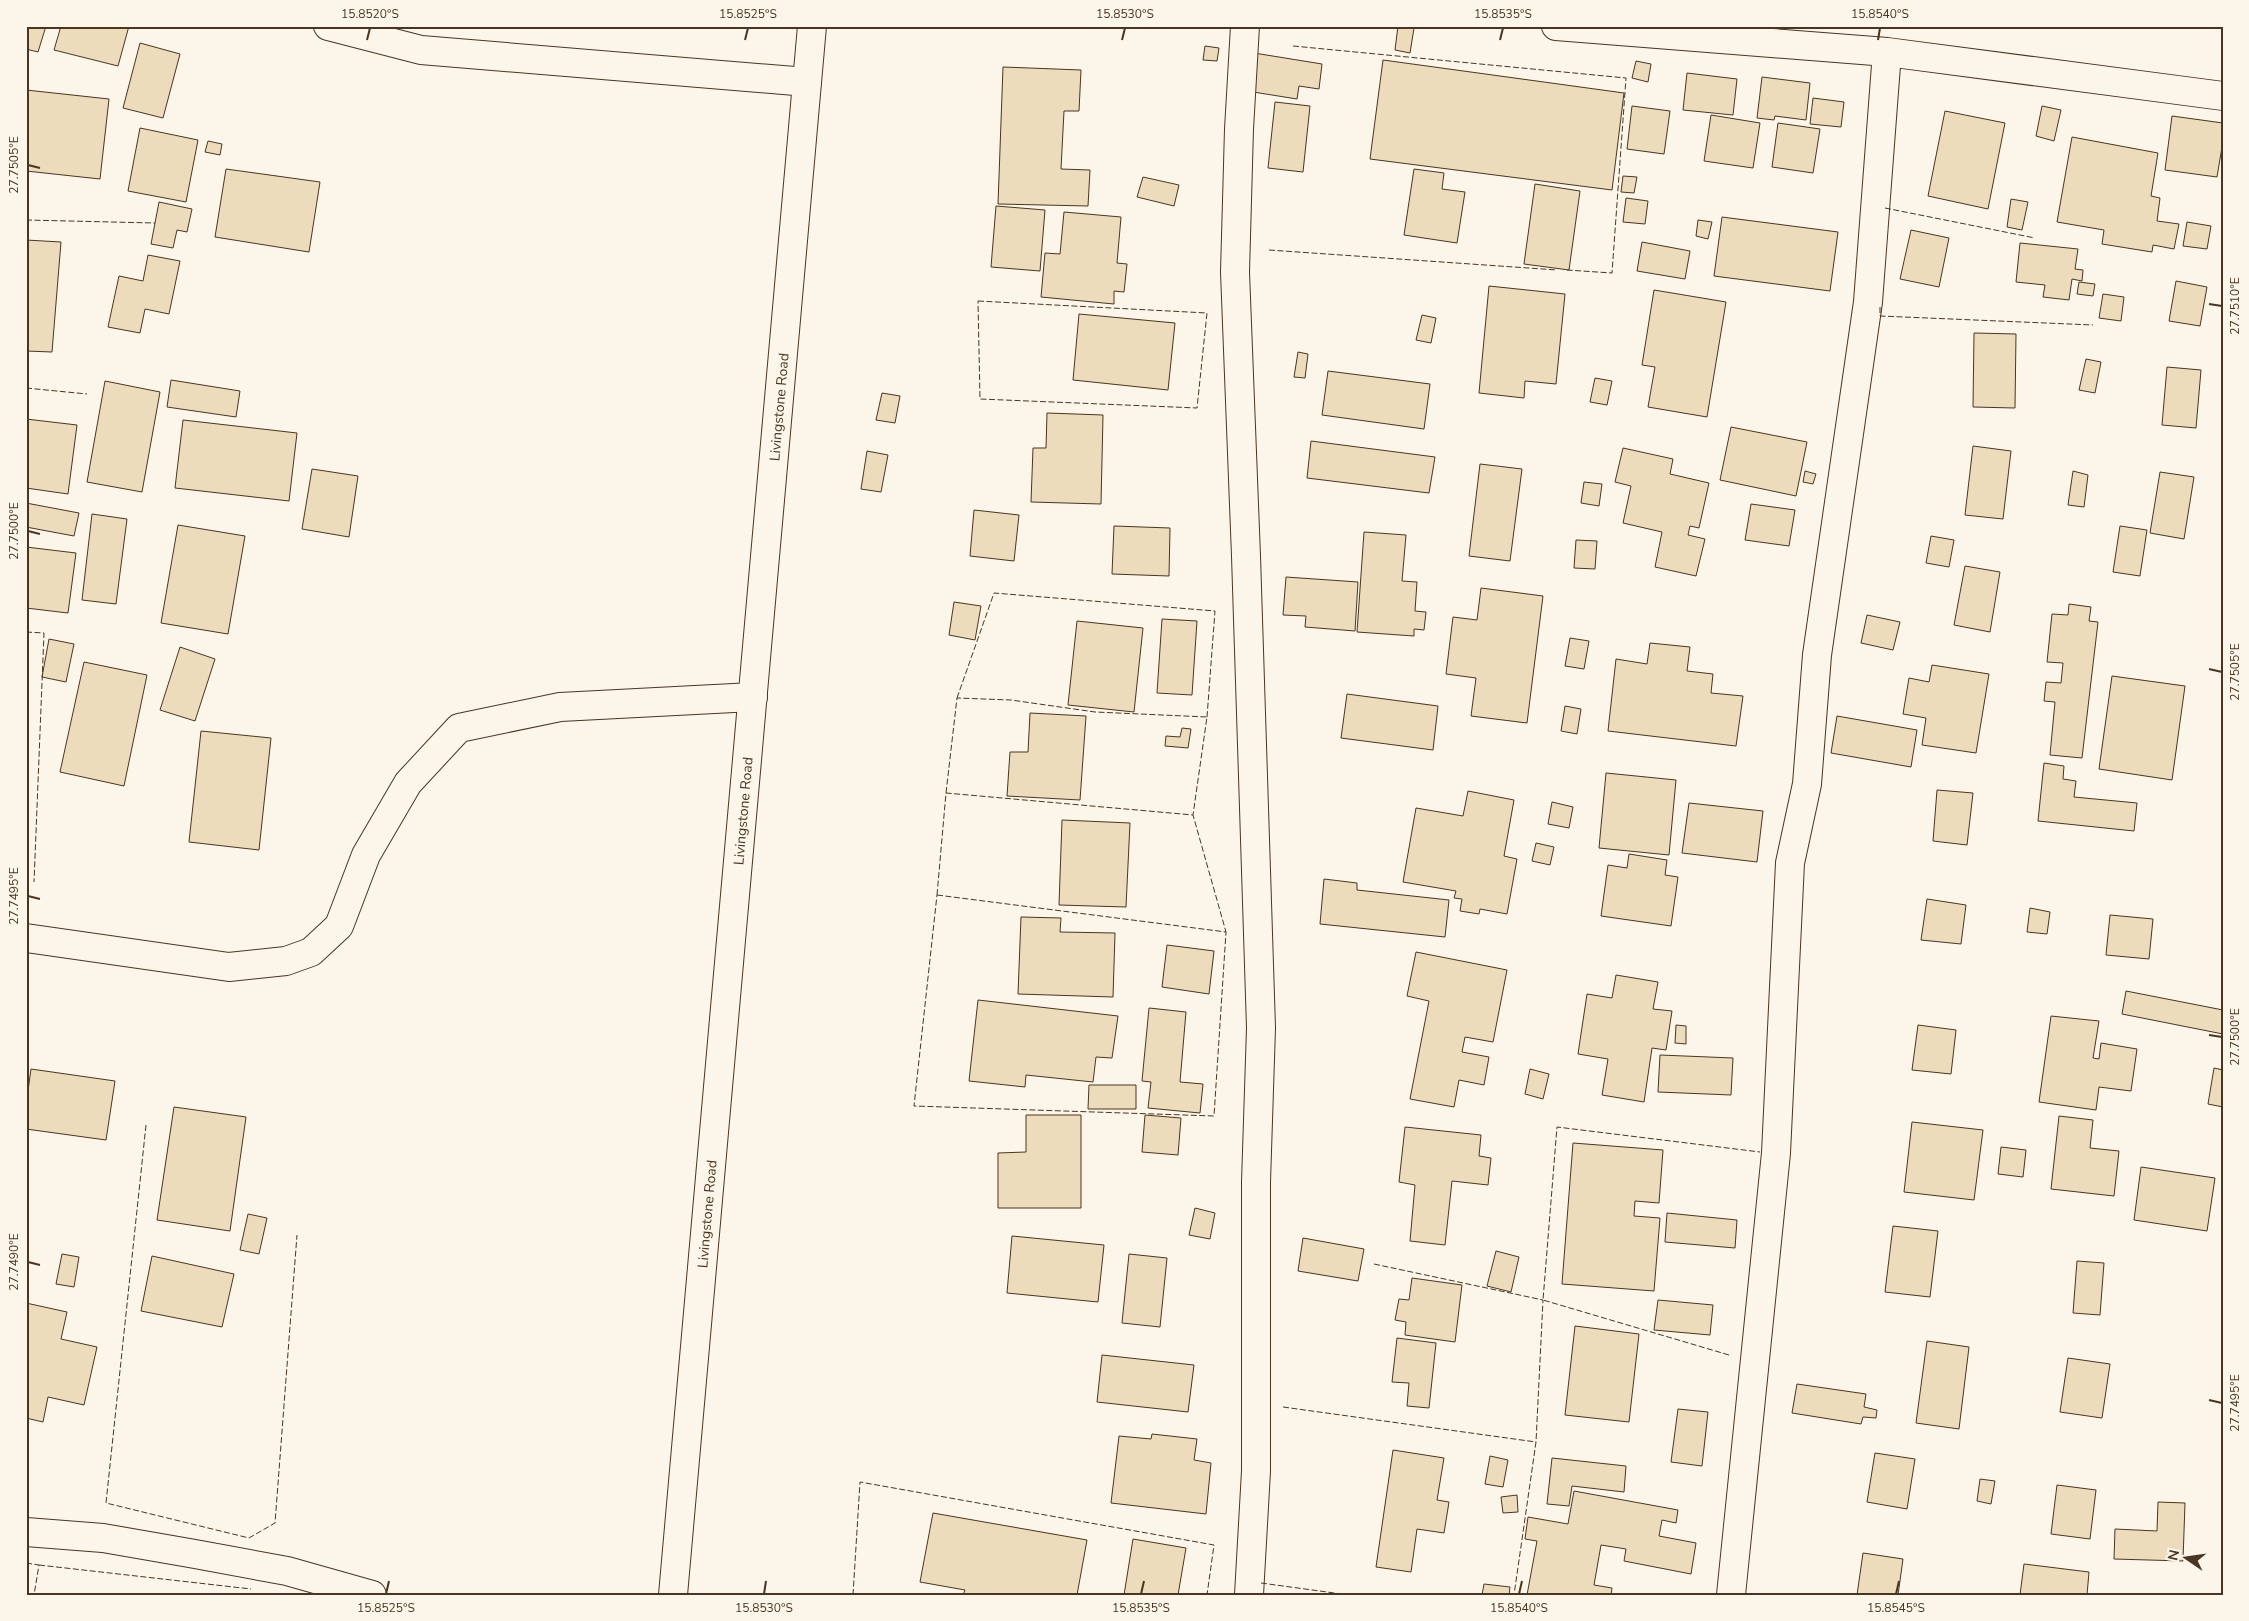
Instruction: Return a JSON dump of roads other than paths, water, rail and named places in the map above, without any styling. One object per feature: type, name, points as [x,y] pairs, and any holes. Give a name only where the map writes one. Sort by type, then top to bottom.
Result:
[{"type":"main road","points":[[328,26],[421,50],[807,82]]},
{"type":"main road","name":"Livingstone Road","points":[[673,1595],[812,26]]},
{"type":"main road","points":[[1245,26],[1239,129],[1235,272],[1246,556],[1260,1028],[1256,1182],[1256,1471],[1249,1595]]},
{"type":"main road","points":[[1556,26],[1887,52],[2223,96]]},
{"type":"main road","points":[[1731,1595],[1776,1153],[1790,862],[1807,784],[1817,655],[1868,302],[1887,52]]},
{"type":"main road","points":[[26,938],[229,967],[286,961],[311,952],[339,926],[366,855],[408,783],[459,728],[560,707],[753,697]]},
{"type":"main road","points":[[26,1532],[104,1538],[287,1571],[372,1595]]}]
